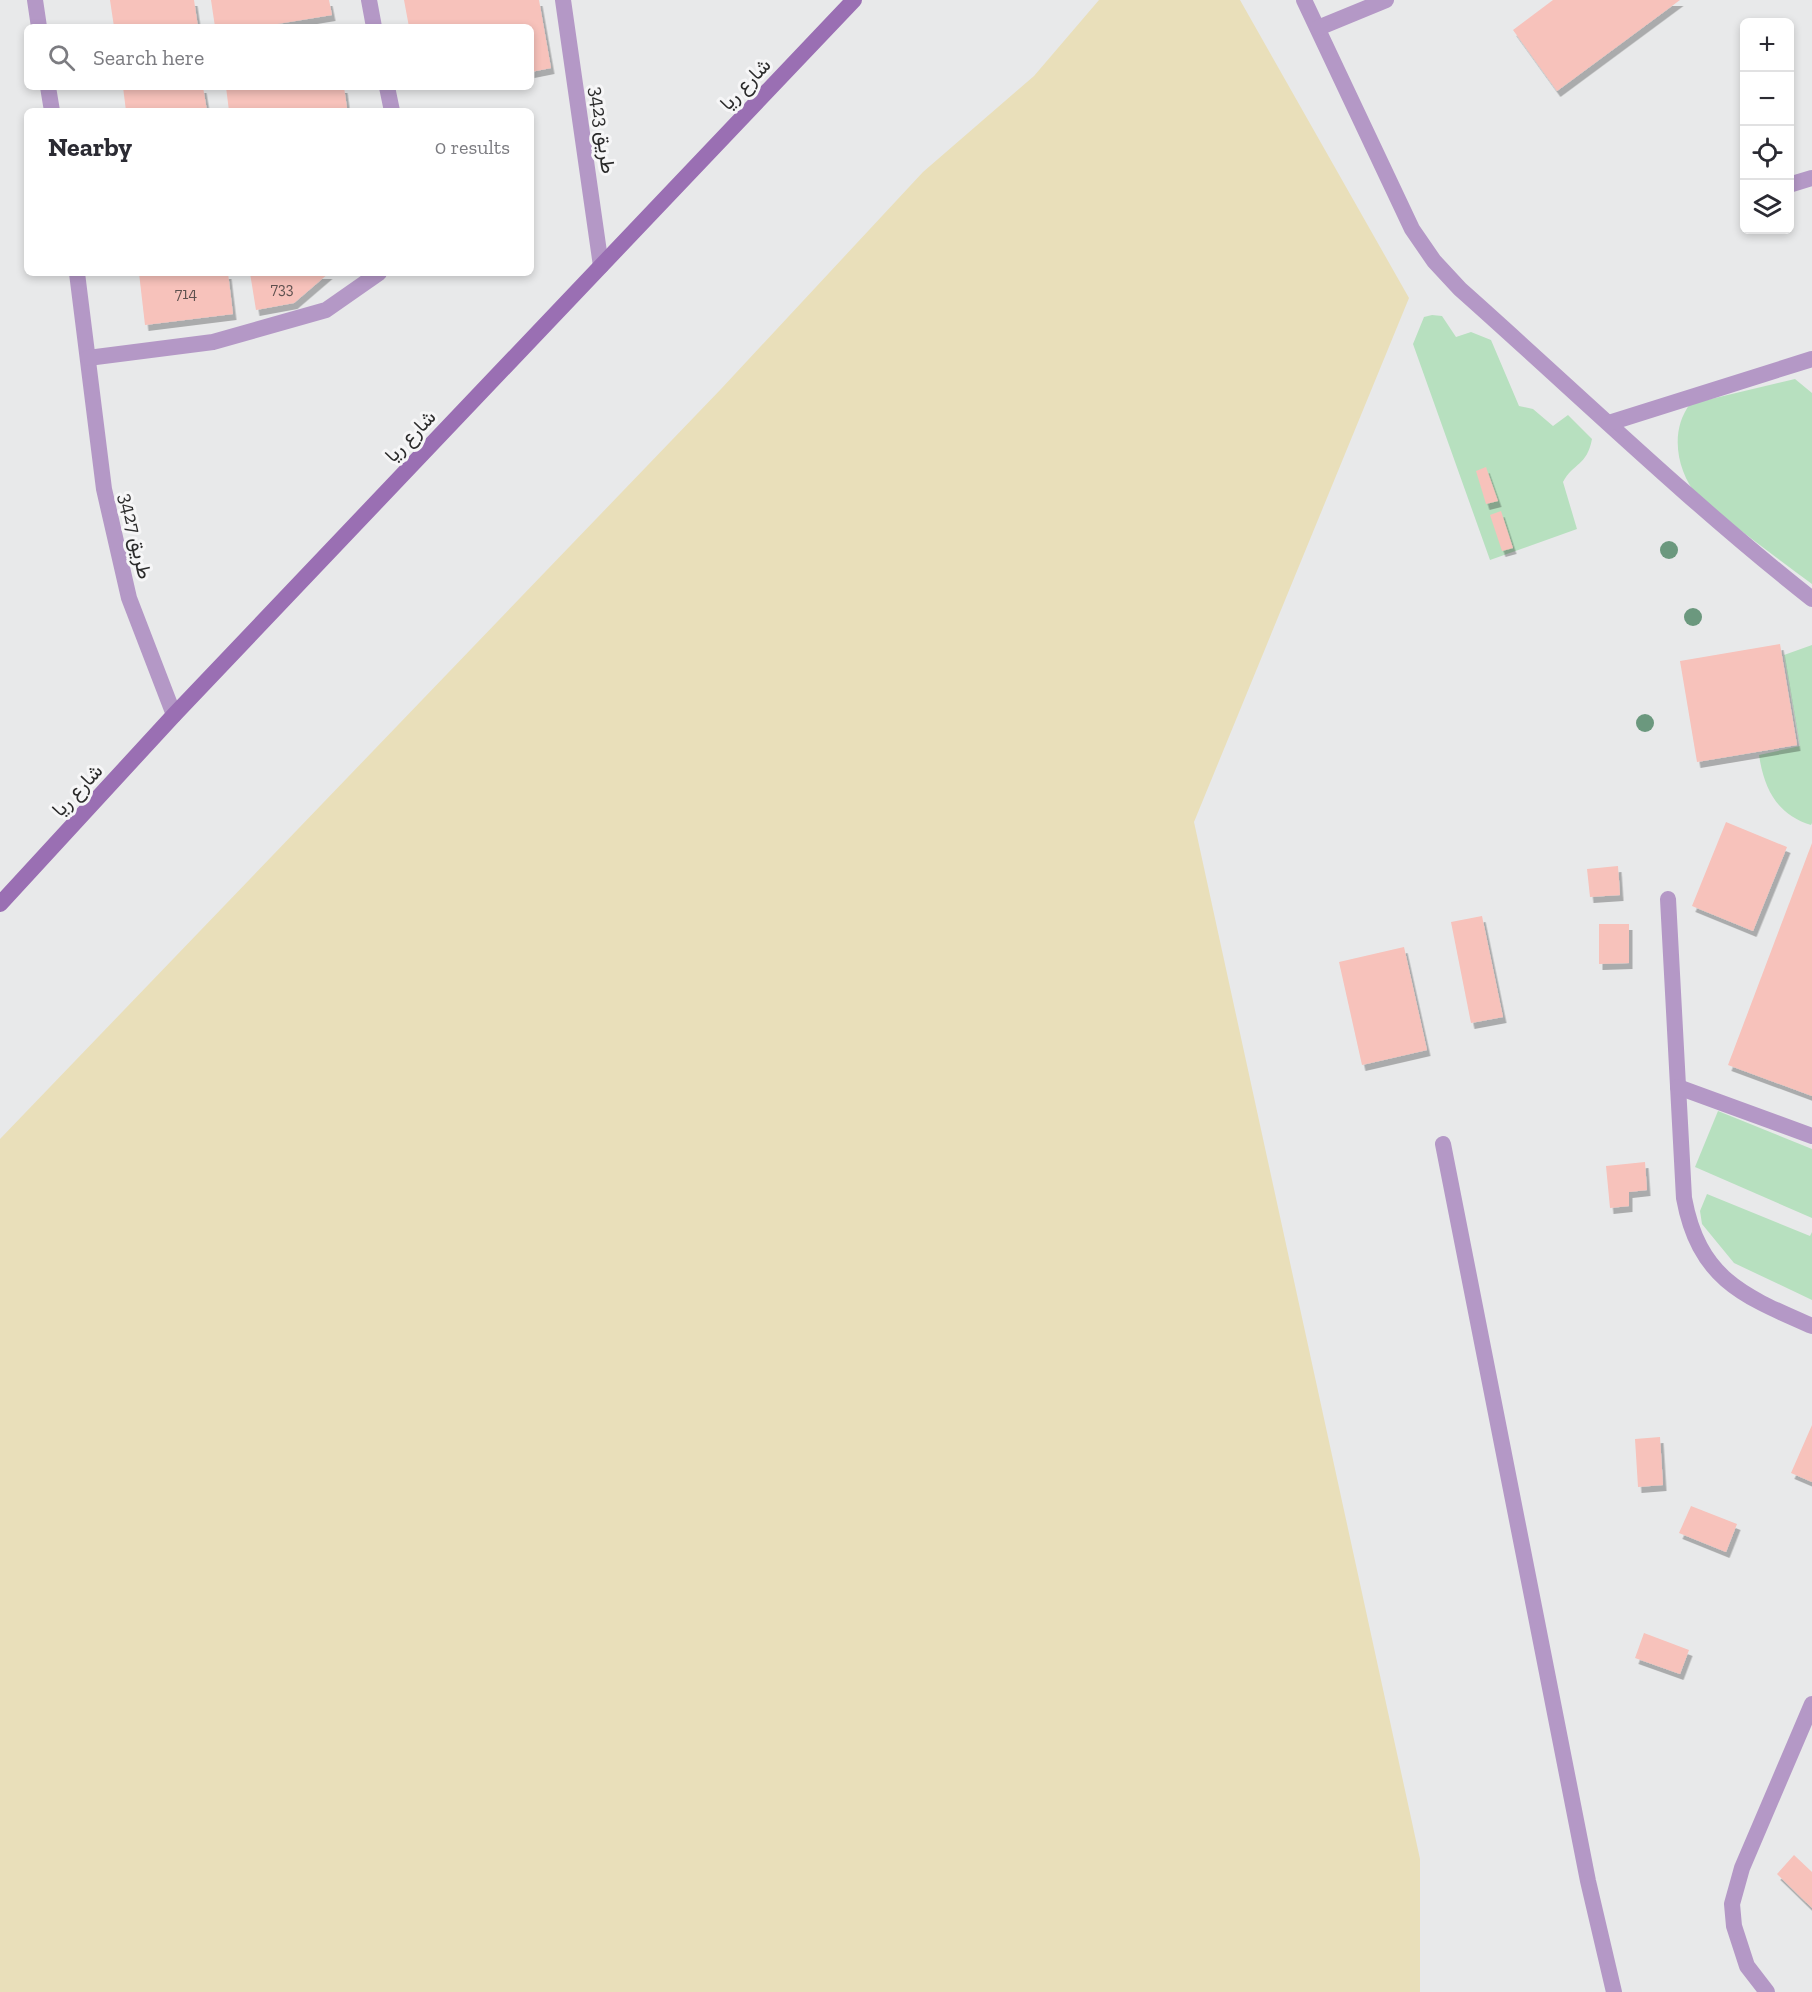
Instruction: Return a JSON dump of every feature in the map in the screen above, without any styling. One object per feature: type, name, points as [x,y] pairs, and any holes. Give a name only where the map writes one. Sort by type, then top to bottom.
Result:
[{"type":"main road","name":"شارع ريا","points":[[0,904],[174,715],[854,0]]},
{"type":"street","points":[[35,0],[39,24]]},
{"type":"street","points":[[369,0],[373,24]]},
{"type":"street","name":"طريق 3423","points":[[563,0],[601,266]]},
{"type":"street","points":[[1304,0],[1412,229],[1434,261],[1453,282],[1736,539],[1812,598]]},
{"type":"street","points":[[1318,28],[1386,0]]},
{"type":"street","points":[[48,90],[52,108]]},
{"type":"street","points":[[388,90],[391,108]]},
{"type":"street","points":[[1794,183],[1812,178]]},
{"type":"street","name":"طريق 3427","points":[[77,276],[104,489],[129,598],[174,715]]},
{"type":"street","points":[[88,358],[213,342],[326,310],[376,276]]},
{"type":"street","points":[[1609,423],[1812,359]]},
{"type":"street","points":[[1668,899],[1684,1198],[1688,1220],[1696,1241],[1722,1278],[1740,1292],[1812,1326]]},
{"type":"street","points":[[1678,1087],[1812,1136]]},
{"type":"street","points":[[1443,1144],[1586,1869],[1614,1992]]},
{"type":"street","points":[[1767,1992],[1747,1966],[1734,1926],[1732,1905],[1742,1868],[1812,1704]]},
{"type":"green space","points":[[1442,316],[1456,337],[1471,332],[1491,340],[1519,406],[1533,409],[1553,426],[1568,415],[1592,439],[1587,454],[1563,482],[1577,529],[1490,560],[1413,344],[1424,317]]},
{"type":"green space","points":[[1795,379],[1812,393],[1812,584],[1701,501],[1685,475],[1678,451],[1679,427],[1690,404]]},
{"type":"green space","points":[[1812,645],[1811,825],[1780,807],[1768,789],[1759,755],[1800,746],[1784,655]]},
{"type":"green space","points":[[1718,1111],[1812,1149],[1812,1218],[1695,1167]]},
{"type":"green space","points":[[1707,1194],[1810,1236],[1812,1232],[1812,1300],[1734,1263],[1702,1224],[1700,1211]]},
{"type":"sand","points":[[1099,0],[1240,0],[1409,298],[1194,822],[1420,1859],[1420,1992],[0,1992],[0,1139],[721,389],[923,172],[1034,76]]},
{"type":"building","points":[[110,0],[194,0],[198,24],[114,24]]},
{"type":"building","points":[[211,0],[329,0],[332,15],[277,24],[215,24]]},
{"type":"building","points":[[404,0],[539,0],[551,68],[534,71],[534,24],[408,24]]},
{"type":"building","points":[[1553,0],[1680,0],[1557,91],[1513,30]]},
{"type":"building","points":[[123,90],[204,90],[206,108],[126,108]]},
{"type":"building","points":[[226,90],[344,90],[347,108],[229,108]]},
{"type":"building","points":[[139,276],[228,276],[233,314],[145,325]]},
{"type":"building","points":[[250,276],[326,276],[294,303],[256,310]]},
{"type":"building","points":[[1486,467],[1498,501],[1486,504],[1476,471]]},
{"type":"building","points":[[1501,511],[1513,548],[1502,551],[1490,515]]},
{"type":"building","points":[[1780,644],[1797,745],[1697,762],[1680,661]]},
{"type":"building","points":[[1726,822],[1787,847],[1753,931],[1692,906]]},
{"type":"building","points":[[1812,843],[1812,1096],[1728,1065]]},
{"type":"building","points":[[1618,866],[1620,895],[1590,897],[1587,869]]},
{"type":"building","points":[[1482,916],[1503,1017],[1471,1023],[1451,922]]},
{"type":"building","points":[[1599,924],[1629,924],[1629,963],[1599,964]]},
{"type":"building","points":[[1404,947],[1427,1050],[1362,1065],[1339,962]]},
{"type":"building","points":[[1645,1162],[1647,1190],[1629,1192],[1629,1206],[1610,1208],[1606,1166]]},
{"type":"building","points":[[1812,1425],[1812,1482],[1791,1473]]},
{"type":"building","points":[[1660,1437],[1663,1485],[1638,1487],[1635,1439]]},
{"type":"building","points":[[1691,1506],[1737,1524],[1726,1552],[1679,1533]]},
{"type":"building","points":[[1644,1633],[1689,1650],[1680,1674],[1635,1658]]},
{"type":"building","points":[[1794,1855],[1812,1872],[1812,1908],[1777,1874]]}]
